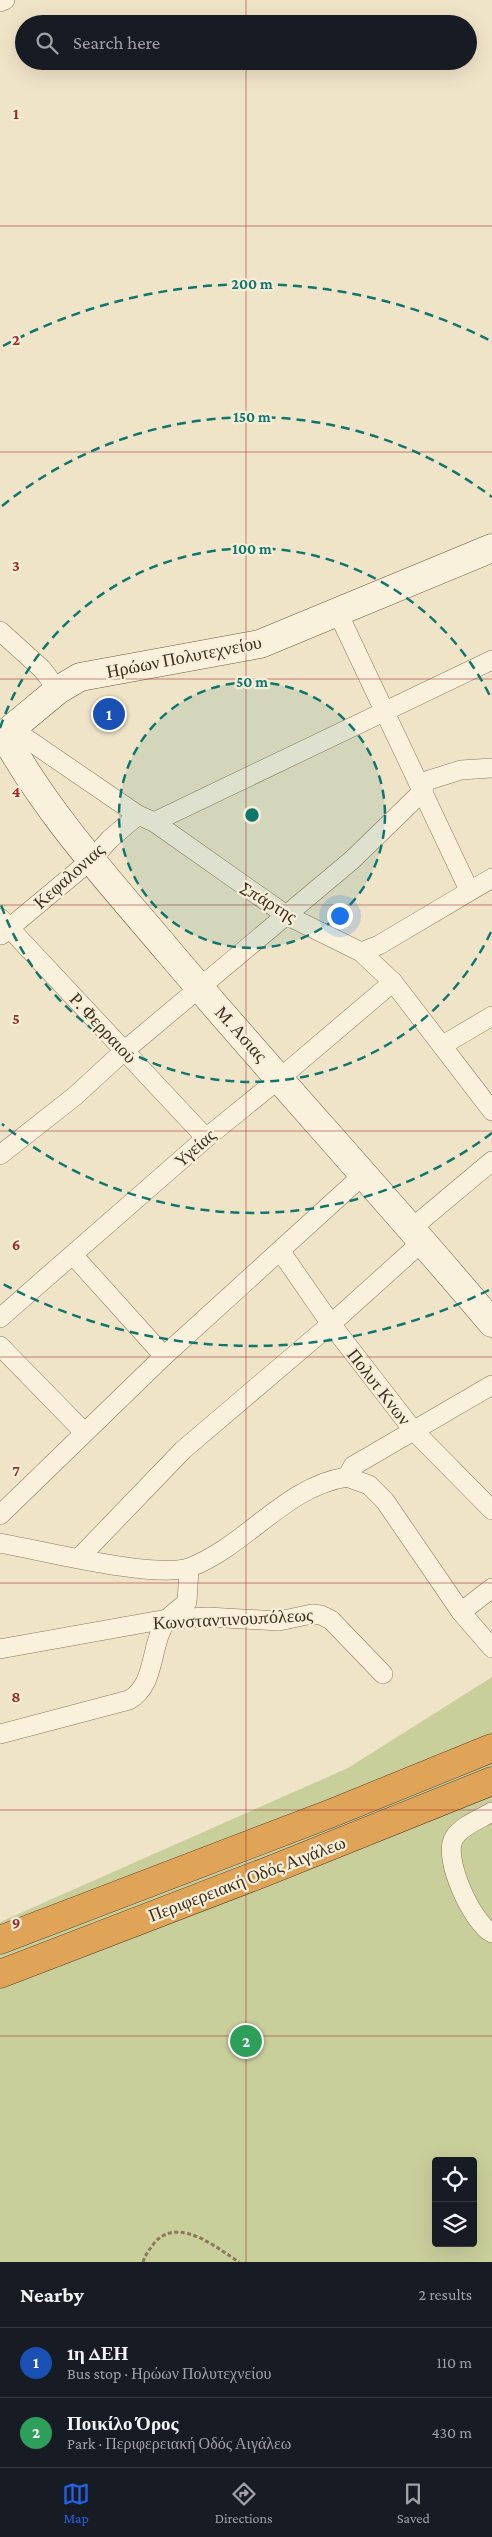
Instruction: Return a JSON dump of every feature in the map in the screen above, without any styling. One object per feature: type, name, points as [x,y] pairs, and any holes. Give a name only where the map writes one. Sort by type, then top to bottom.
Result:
[{"type":"highway","name":"Περιφερειακή Οδός Αιγάλεω","points":[[0,1940],[332,1813],[492,1748]]},
{"type":"highway","name":"Περιφερειακή Οδός Αιγάλεω","points":[[0,1974],[268,1871],[492,1781]]},
{"type":"street","points":[[0,2],[5,0]]},
{"type":"street","name":"Ηρώων Πολυτεχνείου","points":[[5,734],[58,690],[80,677],[260,644],[492,548]]},
{"type":"street","points":[[338,613],[469,890]]},
{"type":"street","points":[[0,631],[42,669],[58,690]]},
{"type":"street","name":"Κεφαλονιας","points":[[3,927],[92,860],[110,839],[146,818],[385,712],[492,660]]},
{"type":"street","name":"Σπάρτης","points":[[5,734],[146,818],[286,915],[361,952],[393,982],[492,1111]]},
{"type":"street","name":"Μ. Ασιας","points":[[5,734],[40,796],[92,860],[200,988],[363,1175],[418,1234],[492,1323]]},
{"type":"street","points":[[0,1155],[75,1096],[124,1051],[352,860],[422,792],[426,781],[462,770],[492,768]]},
{"type":"street","points":[[361,952],[379,945],[492,878]]},
{"type":"street","name":"Ρ. Φερραιου","points":[[3,927],[206,1138]]},
{"type":"street","name":"Υγείας","points":[[0,1318],[206,1138],[393,982]]},
{"type":"street","points":[[443,1045],[492,1016]]},
{"type":"street","points":[[79,1558],[182,1450],[331,1324],[492,1161]]},
{"type":"street","points":[[0,1515],[164,1356],[281,1252],[363,1175]]},
{"type":"street","name":"Πολυτ Κνων","points":[[281,1252],[331,1324],[413,1430],[492,1510]]},
{"type":"street","points":[[73,1255],[164,1356]]},
{"type":"street","points":[[0,1346],[84,1432]]},
{"type":"street","points":[[347,1477],[353,1466],[492,1385]]},
{"type":"street","points":[[0,1543],[145,1570],[189,1568],[211,1557],[308,1489],[329,1480],[347,1477],[369,1485],[385,1500],[461,1612],[492,1648]]},
{"type":"street","points":[[0,1734],[129,1700],[138,1694],[146,1684],[153,1652],[167,1620],[187,1602],[189,1568]]},
{"type":"street","points":[[461,1612],[492,1588]]},
{"type":"street","name":"Κωνσταντινουπόλεως","points":[[0,1649],[167,1620],[208,1617],[280,1621],[321,1614],[331,1620],[383,1674]]},
{"type":"street","points":[[492,1812],[467,1827],[454,1838],[450,1850],[452,1863],[477,1921],[484,1930],[492,1933]]},
{"type":"path","points":[[143,2262],[146,2254],[160,2237],[177,2232],[190,2233],[239,2262]]},
{"type":"green space","points":[[492,1677],[492,2262],[0,2262],[0,1922],[348,1768]]},
{"type":"place","name":"1η ΔΕΗ","points":[[109,714]]},
{"type":"place","name":"Ποικίλο Όρος","points":[[246,2041]]}]
